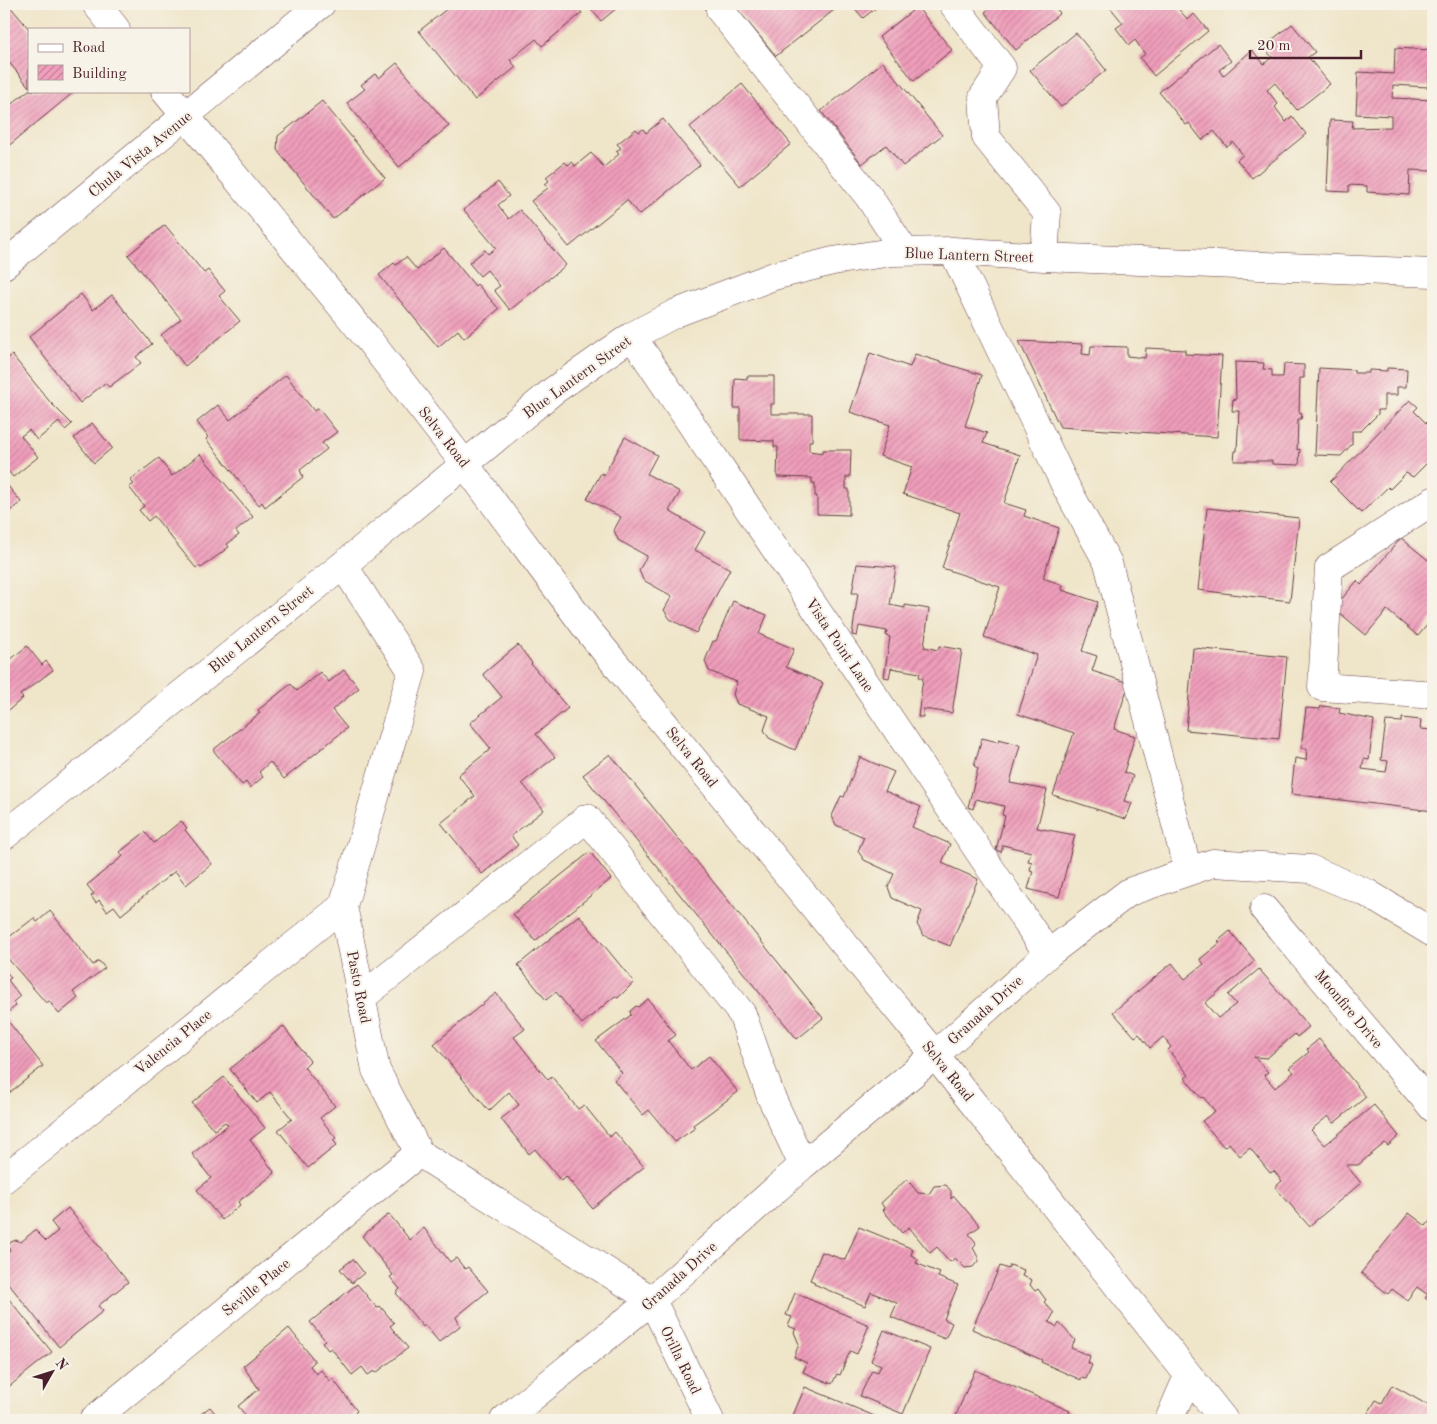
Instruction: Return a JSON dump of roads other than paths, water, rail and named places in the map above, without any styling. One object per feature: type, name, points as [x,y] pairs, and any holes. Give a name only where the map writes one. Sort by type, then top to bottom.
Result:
[{"type":"street","points":[[96,4],[115,28]]},
{"type":"street","name":"Chula Vista Avenue","points":[[4,264],[186,117],[321,4]]},
{"type":"street","points":[[953,4],[1002,68],[982,97],[986,137],[1047,213],[1044,258]]},
{"type":"street","points":[[720,10],[869,197],[905,252]]},
{"type":"street","name":"Selva Road","points":[[166,92],[365,335],[464,463],[587,629],[935,1055],[1224,1420]]},
{"type":"street","points":[[953,251],[1066,488],[1108,563],[1188,872]]},
{"type":"street","name":"Blue Lantern Street","points":[[4,836],[343,564],[553,391],[632,336],[676,313],[774,276],[833,262],[892,252],[953,251],[1044,258],[1433,273]]},
{"type":"street","name":"Vista Point Lane","points":[[632,336],[1048,954]]},
{"type":"street","points":[[1422,694],[1322,686],[1328,568],[1433,501]]},
{"type":"street","name":"Pasto Road","points":[[343,564],[412,671],[343,906],[376,1070],[419,1153]]},
{"type":"street","points":[[361,998],[587,818],[742,1014],[771,1097],[802,1165]]},
{"type":"street","name":"Granada Drive","points":[[504,1420],[652,1300],[802,1165],[935,1055],[1048,954],[1129,892],[1213,863],[1310,869],[1367,893],[1433,933]]},
{"type":"street","name":"Valencia Place","points":[[4,1179],[343,906]]},
{"type":"street","name":"Moonfire Drive","points":[[1264,909],[1433,1108]]},
{"type":"street","points":[[419,1153],[652,1300]]},
{"type":"street","name":"Seville Place","points":[[93,1420],[419,1153]]},
{"type":"street","name":"Orilla Road","points":[[652,1300],[710,1420]]},
{"type":"street","points":[[1169,1420],[1188,1376]]}]
